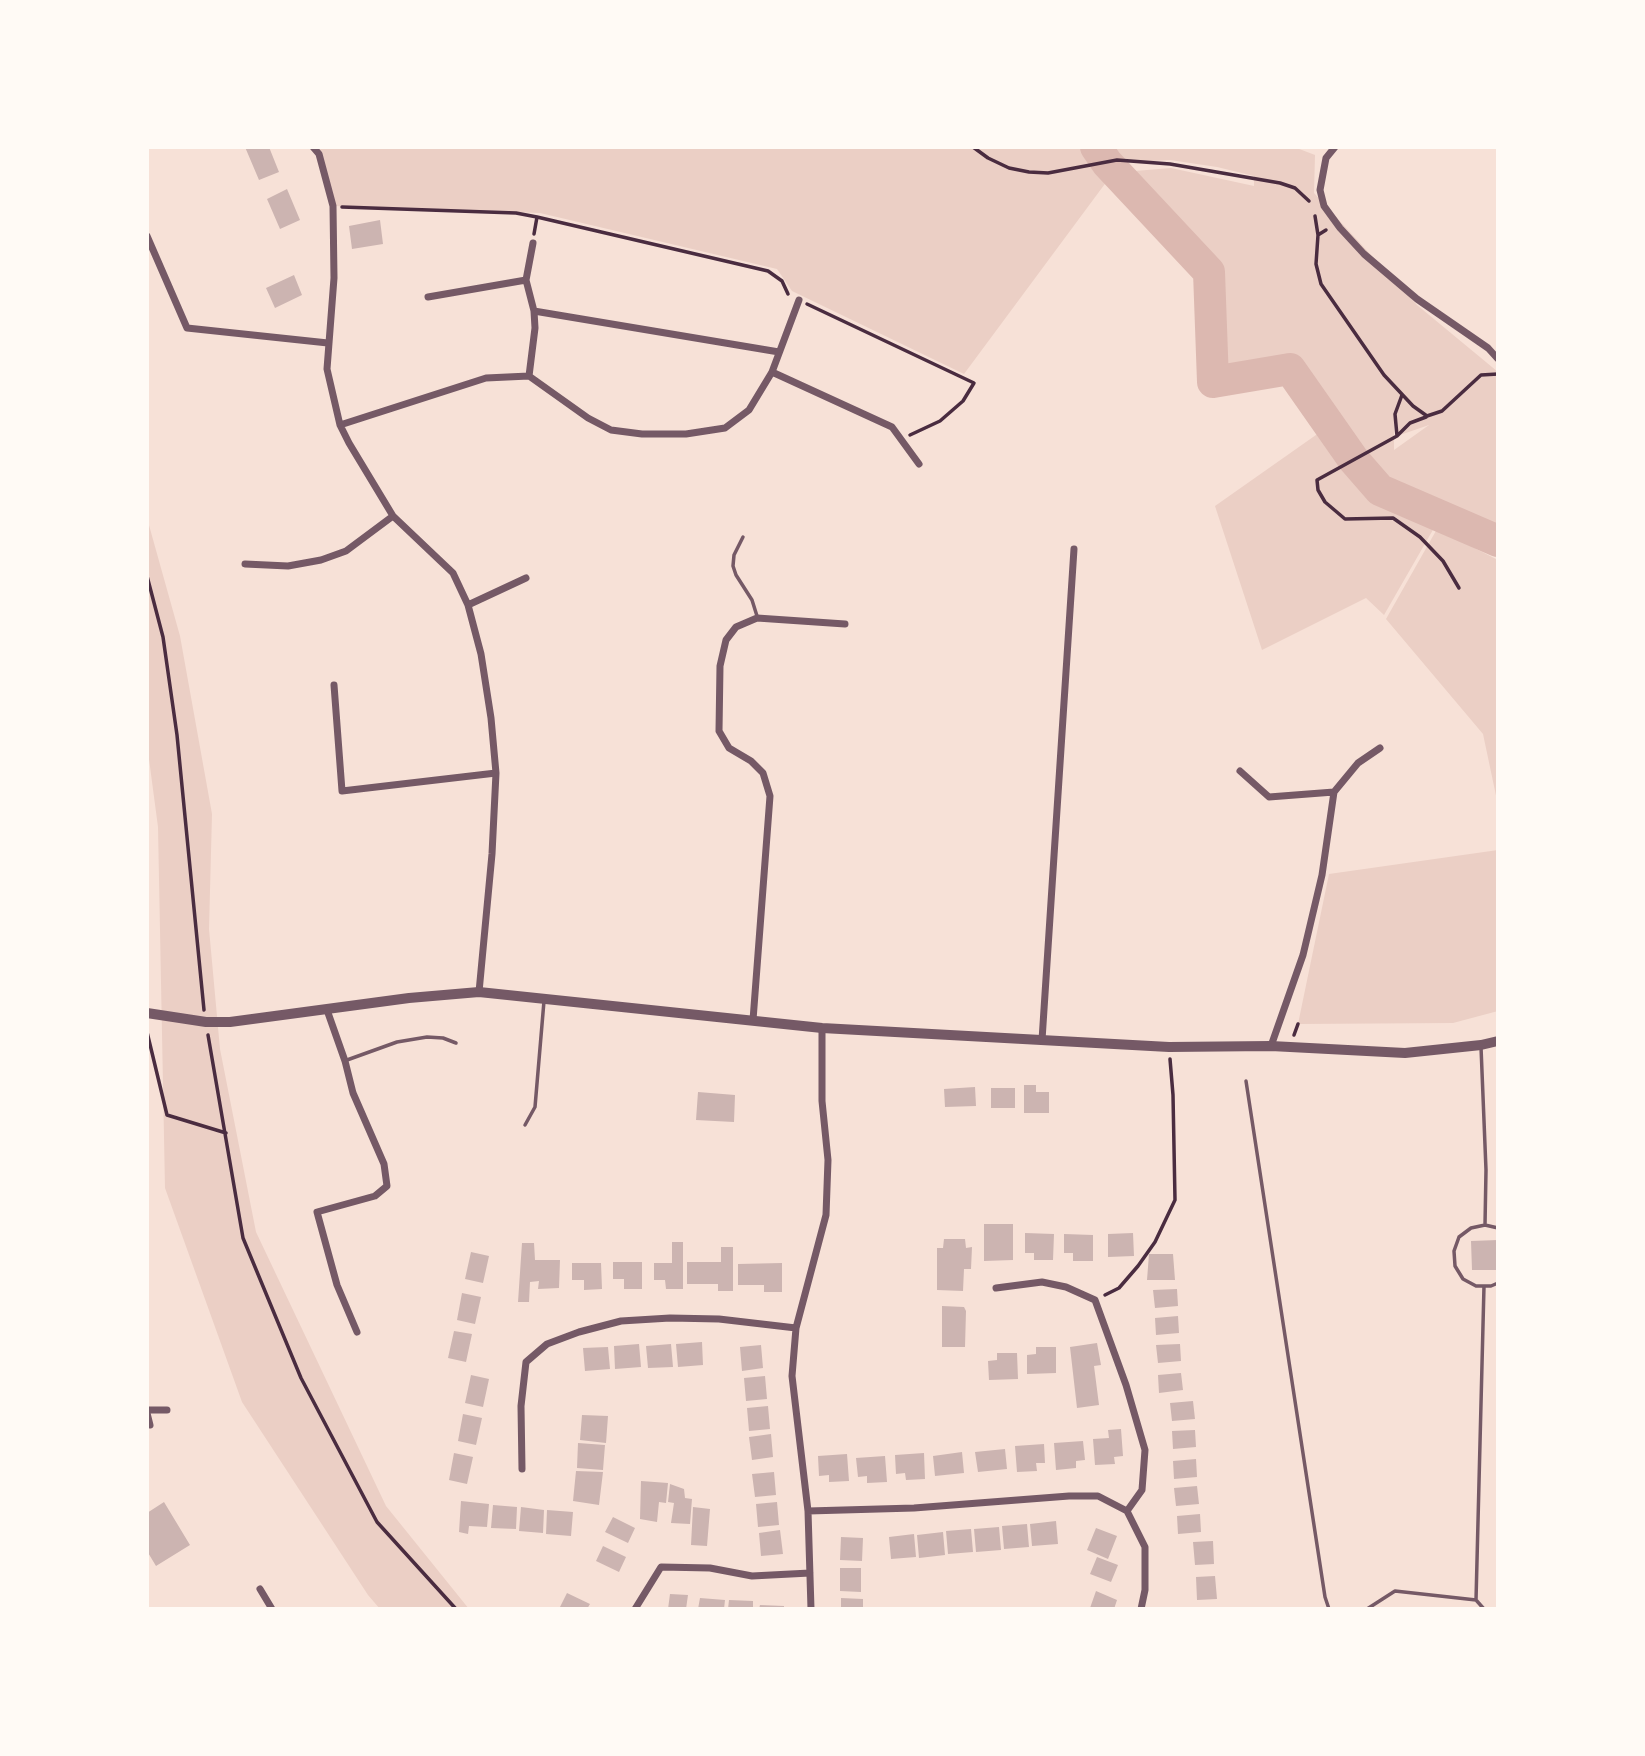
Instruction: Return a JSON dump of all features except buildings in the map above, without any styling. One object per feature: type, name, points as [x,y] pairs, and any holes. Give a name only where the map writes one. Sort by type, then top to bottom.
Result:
[{"type":"street","points":[[313,147],[319,154],[333,206],[334,278],[327,369],[340,425],[393,516],[453,573],[468,606],[481,654],[496,773],[492,855],[479,992]]},
{"type":"street","points":[[1335,147],[1326,158],[1320,190],[1324,206],[1340,228],[1364,254],[1417,299],[1488,348],[1498,359]]},
{"type":"street","points":[[147,236],[187,328],[328,343]]},
{"type":"street","points":[[528,376],[535,328],[534,311],[526,280],[533,243]]},
{"type":"street","points":[[428,297],[526,280]]},
{"type":"street","points":[[340,425],[486,378],[528,376],[588,418],[611,430],[642,434],[686,434],[725,428],[749,410],[772,372],[799,300]]},
{"type":"street","points":[[534,311],[779,352]]},
{"type":"street","points":[[772,372],[892,427],[919,464]]},
{"type":"street","points":[[245,564],[288,566],[321,561],[346,551],[393,516]]},
{"type":"street","points":[[1042,1040],[1074,549]]},
{"type":"street","points":[[468,606],[526,578]]},
{"type":"street","points":[[753,1020],[770,796],[763,773],[751,761],[729,748],[719,731],[720,666],[726,640],[736,627],[757,618],[845,624]]},
{"type":"street","points":[[334,685],[342,791],[496,773]]},
{"type":"street","points":[[1271,1046],[1303,955],[1322,875],[1334,793],[1358,763],[1380,748]]},
{"type":"street","points":[[1240,771],[1269,797],[1334,793]]},
{"type":"street","points":[[150,1014],[206,1022],[230,1022],[409,998],[479,992],[822,1028],[1169,1047],[1271,1046],[1405,1052],[1498,1041]]},
{"type":"street","points":[[327,1010],[353,1093],[384,1164],[387,1185],[375,1196],[317,1212],[337,1285],[357,1332]]},
{"type":"street","points":[[811,1609],[808,1511],[792,1376],[796,1328],[826,1215],[828,1160],[822,1101],[822,1028]]},
{"type":"street","points":[[996,1288],[1042,1282],[1066,1287],[1095,1300],[1126,1384],[1145,1450],[1142,1490],[1127,1511]]},
{"type":"street","points":[[522,1469],[521,1406],[526,1362],[547,1344],[621,1321],[719,1319],[796,1328]]},
{"type":"street","points":[[150,1425],[147,1412],[167,1410]]},
{"type":"street","points":[[808,1511],[914,1508],[1098,1496],[1127,1511],[1145,1547],[1145,1590],[1141,1609]]},
{"type":"street","points":[[635,1609],[661,1567],[710,1568],[752,1576],[810,1573]]},
{"type":"street","points":[[260,1589],[272,1609]]},
{"type":"lane","points":[[743,537],[734,555],[733,566],[752,600],[757,618]]},
{"type":"lane","points":[[524,1125],[535,1107],[544,999]]},
{"type":"lane","points":[[345,1061],[397,1042],[427,1037],[443,1038],[456,1044]]},
{"type":"lane","points":[[1481,1045],[1486,1170],[1485,1225]]},
{"type":"lane","points":[[1246,1081],[1329,1609]]},
{"type":"lane","points":[[1498,1228],[1485,1225],[1471,1228],[1459,1237],[1454,1251],[1455,1266],[1463,1279],[1476,1286],[1498,1283]]},
{"type":"lane","points":[[1476,1600],[1484,1286]]},
{"type":"lane","points":[[1367,1609],[1395,1591],[1476,1600],[1484,1609]]},
{"type":"path","points":[[973,147],[1009,168],[1029,172],[1048,173],[1117,160],[1170,164],[1256,177],[1295,188],[1311,203],[1324,206],[1332,227],[1318,235]]},
{"type":"path","points":[[333,206],[516,213],[768,271],[782,281],[786,293],[974,383],[963,401],[940,421],[901,440]]},
{"type":"path","points":[[1314,211],[1318,235],[1316,264],[1321,284],[1356,337],[1402,395],[1427,416]]},
{"type":"path","points":[[1459,588],[1443,561],[1420,537],[1393,518],[1345,519],[1335,512],[1318,490],[1317,480],[1397,436],[1410,423],[1442,411],[1481,375],[1498,374]]},
{"type":"path","points":[[1397,436],[1395,414],[1402,395]]},
{"type":"path","points":[[147,576],[163,637],[177,735],[206,1022],[243,1238],[301,1378],[377,1522],[456,1609]]},
{"type":"path","points":[[147,1032],[167,1115],[226,1133]]},
{"type":"path","points":[[1095,1300],[1119,1288],[1138,1266],[1155,1241],[1175,1200],[1169,1047]]},
{"type":"shaded area","points":[[315,147],[1091,147],[1110,177],[964,374],[792,291],[777,269],[540,213],[333,206]]},
{"type":"shaded area","points":[[1103,147],[1294,147],[1315,155],[1314,193],[1417,305],[1498,372],[1498,533],[1441,508],[1434,528],[1384,615],[1366,598],[1262,650],[1215,506],[1333,423],[1290,365],[1218,377],[1213,268],[1123,172],[1171,168],[1254,186],[1254,176],[1170,160],[1116,163]],"holes":[[[1394,420],[1397,436],[1429,425],[1394,450]]]},
{"type":"shaded area","points":[[147,518],[180,636],[212,814],[209,929],[220,1049],[256,1232],[386,1506],[469,1609],[380,1609],[368,1595],[242,1402],[165,1188],[158,827],[147,744]]},
{"type":"shaded area","points":[[1437,529],[1498,560],[1498,805],[1483,734],[1386,619]]},
{"type":"shaded area","points":[[1498,850],[1498,1011],[1453,1023],[1298,1024],[1329,874]]},
{"type":"waterway","points":[[1096,147],[1107,163],[1209,272],[1213,382],[1290,369],[1353,459],[1380,490],[1498,541]]}]
